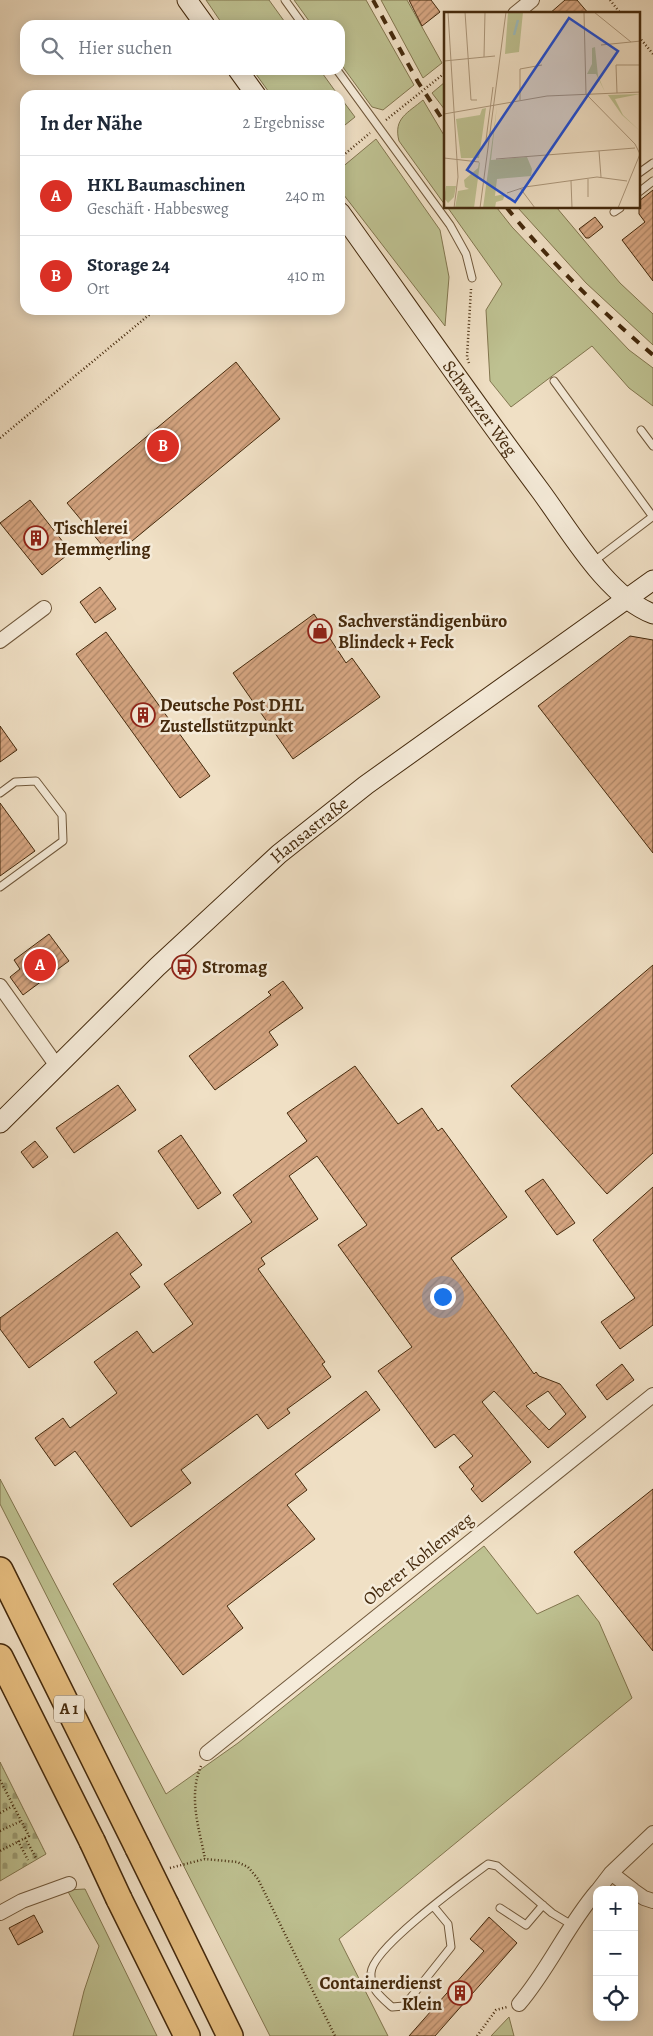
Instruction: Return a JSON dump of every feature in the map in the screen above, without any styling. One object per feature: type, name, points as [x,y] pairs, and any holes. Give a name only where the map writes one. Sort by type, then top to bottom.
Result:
[{"type":"highway","name":"A 1","points":[[0,1570],[230,2036]]},
{"type":"highway","name":"A 1","points":[[0,1658],[187,2036]]},
{"type":"main road","points":[[187,0],[201,20]]},
{"type":"main road","points":[[242,75],[252,90]]},
{"type":"main road","name":"Schwarzer Weg","points":[[345,219],[478,408],[593,562],[626,599],[653,614]]},
{"type":"main road","name":"Hansastraße","points":[[0,1123],[235,893],[286,848],[366,785],[653,580]]},
{"type":"street","points":[[517,12],[532,0]]},
{"type":"street","points":[[0,640],[44,608]]},
{"type":"street","points":[[0,986],[57,1066]]},
{"type":"street","name":"Oberer Kohlenweg","points":[[207,1753],[653,1395]]},
{"type":"street","points":[[600,1886],[611,1873],[653,1833]]},
{"type":"street","points":[[611,1873],[629,1886]]},
{"type":"street","points":[[0,1913],[22,1901],[70,1884]]},
{"type":"street","points":[[638,1893],[653,1901]]},
{"type":"street","points":[[519,2004],[535,1986],[572,1925],[593,1896]]},
{"type":"lane","points":[[285,0],[299,20]]},
{"type":"lane","points":[[341,75],[450,225],[466,254],[472,278]]},
{"type":"lane","points":[[640,171],[653,163]]},
{"type":"lane","points":[[640,191],[653,181]]},
{"type":"lane","points":[[554,381],[652,517],[593,562]]},
{"type":"lane","points":[[641,430],[653,446]]},
{"type":"lane","points":[[0,793],[15,782],[36,781],[62,815],[64,841],[0,887]]},
{"type":"lane","points":[[434,1907],[448,1924],[451,1947],[404,2006],[392,2007],[374,1991],[370,1973],[373,1962],[397,1936],[488,1864],[497,1866],[543,1905],[572,1925]]},
{"type":"lane","points":[[500,1908],[526,1925],[543,1905]]},
{"type":"path","points":[[610,0],[619,12]]},
{"type":"path","points":[[640,38],[653,54]]},
{"type":"path","points":[[345,154],[444,74]]},
{"type":"path","points":[[470,366],[467,358],[472,278]]},
{"type":"path","points":[[0,438],[149,315]]},
{"type":"path","points":[[207,1753],[196,1779],[194,1801],[205,1859],[236,1862],[248,1867],[258,1879],[335,2036]]},
{"type":"path","points":[[0,1780],[29,1836],[0,1851]]},
{"type":"path","points":[[0,1795],[6,1792]]},
{"type":"path","points":[[0,1813],[13,1806]]},
{"type":"path","points":[[0,1831],[20,1821]]},
{"type":"path","points":[[25,1838],[36,1858]]},
{"type":"path","points":[[18,1841],[28,1860]]},
{"type":"path","points":[[478,2036],[496,2010],[519,2004]]},
{"type":"green space","points":[[206,0],[269,0],[283,20],[220,20]]},
{"type":"green space","points":[[294,0],[366,0],[414,85],[383,110],[372,107],[345,70],[345,20],[308,20]]},
{"type":"green space","points":[[381,0],[407,0],[442,63],[423,78]]},
{"type":"green space","points":[[257,75],[324,75],[334,90],[267,90]]},
{"type":"green space","points":[[444,83],[444,109],[432,93]]},
{"type":"green space","points":[[423,100],[444,135],[444,204],[399,141],[398,127],[400,121]]},
{"type":"green space","points":[[345,104],[355,117],[345,125]]},
{"type":"green space","points":[[376,139],[440,230],[449,277],[445,326],[345,196],[345,165]]},
{"type":"green space","points":[[449,209],[498,209],[512,227],[629,350],[653,368],[653,406],[629,388],[592,346],[511,407],[490,381],[486,310],[502,284]]},
{"type":"green space","points":[[519,209],[558,209],[620,283],[653,314],[653,345],[586,283]]},
{"type":"green space","points":[[0,1479],[166,1794],[238,1743],[484,1546],[537,1614],[578,1595],[599,1622],[632,1698],[339,1939],[388,2036],[270,2036],[0,1504]]},
{"type":"green space","points":[[0,1762],[46,1854],[0,1881]]},
{"type":"green space","points":[[85,1889],[157,2036],[73,2036],[84,1991],[99,1946],[67,1890]]},
{"type":"green space","points":[[509,2017],[514,2036],[491,2036]]},
{"type":"building","points":[[409,0],[431,0],[440,12],[422,26]]},
{"type":"building","points":[[565,0],[577,0],[587,12],[551,12]]},
{"type":"building","points":[[653,190],[653,281],[622,240],[645,222],[639,214],[640,200]]},
{"type":"building","points":[[595,217],[603,227],[589,238],[586,238],[579,229]]},
{"type":"building","points":[[236,362],[280,419],[109,560],[98,548],[102,545],[67,503]]},
{"type":"building","name":"Tischlerei Hemmerling","points":[[30,500],[71,552],[42,575],[0,523]]},
{"type":"building","points":[[100,587],[116,609],[95,623],[80,602]]},
{"type":"building","points":[[314,614],[346,663],[352,658],[380,697],[293,759],[233,673]]},
{"type":"building","name":"Deutsche Post DHL Zustellstützpunkt","points":[[106,632],[210,776],[180,798],[76,654]]},
{"type":"building","points":[[630,636],[653,640],[653,853],[538,706]]},
{"type":"building","points":[[0,726],[17,750],[0,762]]},
{"type":"building","points":[[0,803],[35,851],[0,876]]},
{"type":"building","points":[[49,934],[69,961],[23,995],[10,977],[20,969],[14,960]]},
{"type":"building","points":[[653,965],[653,1153],[607,1194],[511,1086]]},
{"type":"building","points":[[283,981],[303,1008],[269,1032],[278,1045],[215,1090],[189,1056],[271,995],[268,992]]},
{"type":"building","points":[[355,1066],[398,1124],[422,1108],[438,1131],[442,1128],[507,1217],[451,1258],[534,1374],[536,1372],[539,1376],[560,1384],[586,1417],[548,1448],[494,1391],[482,1402],[531,1462],[482,1502],[471,1489],[474,1486],[459,1467],[473,1456],[454,1434],[435,1448],[378,1371],[412,1347],[338,1245],[367,1225],[317,1156],[289,1176],[318,1219],[261,1258],[265,1264],[258,1269],[325,1362],[322,1364],[331,1377],[287,1409],[290,1413],[268,1429],[257,1414],[181,1470],[191,1483],[131,1527],[75,1451],[55,1466],[35,1438],[63,1418],[70,1428],[117,1393],[94,1362],[137,1331],[153,1353],[193,1324],[164,1284],[252,1222],[233,1195],[307,1141],[287,1113]],"holes":[[[548,1391],[566,1414],[549,1430],[526,1406]]]},
{"type":"building","points":[[118,1085],[136,1110],[74,1153],[56,1128]]},
{"type":"building","points":[[181,1135],[221,1193],[198,1209],[158,1151]]},
{"type":"building","points":[[35,1141],[48,1157],[33,1168],[21,1152]]},
{"type":"building","points":[[543,1179],[575,1223],[557,1235],[525,1191]]},
{"type":"building","points":[[653,1187],[653,1325],[620,1349],[601,1322],[635,1298],[593,1240]]},
{"type":"building","points":[[117,1232],[142,1265],[130,1274],[140,1287],[29,1368],[0,1329],[0,1318]]},
{"type":"building","points":[[622,1364],[634,1380],[607,1400],[596,1385]]},
{"type":"building","points":[[366,1391],[380,1410],[295,1474],[307,1490],[287,1505],[315,1539],[227,1606],[243,1628],[183,1675],[113,1584]]},
{"type":"building","points":[[653,1489],[653,1651],[574,1552]]},
{"type":"building","points":[[34,1915],[43,1932],[18,1945],[9,1928]]},
{"type":"building","name":"Containerdienst Klein","points":[[489,1917],[517,1943],[435,2036],[409,2036],[484,1951],[470,1939]]},
{"type":"railway","points":[[373,0],[418,82],[444,122]]},
{"type":"railway","points":[[508,209],[576,285],[653,355]]},
{"type":"place","name":"Storage 24","points":[[163,446]]},
{"type":"place","name":"Tischlerei Hemmerling","points":[[36,538]]},
{"type":"place","name":"Sachverständigenbüro Blindeck + Feck","points":[[320,631]]},
{"type":"place","name":"Deutsche Post DHL Zustellstützpunkt","points":[[143,715]]},
{"type":"place","name":"HKL Baumaschinen","points":[[40,965]]},
{"type":"place","name":"Stromag","points":[[184,967]]},
{"type":"place","name":"Containerdienst Klein","points":[[460,1993]]}]
